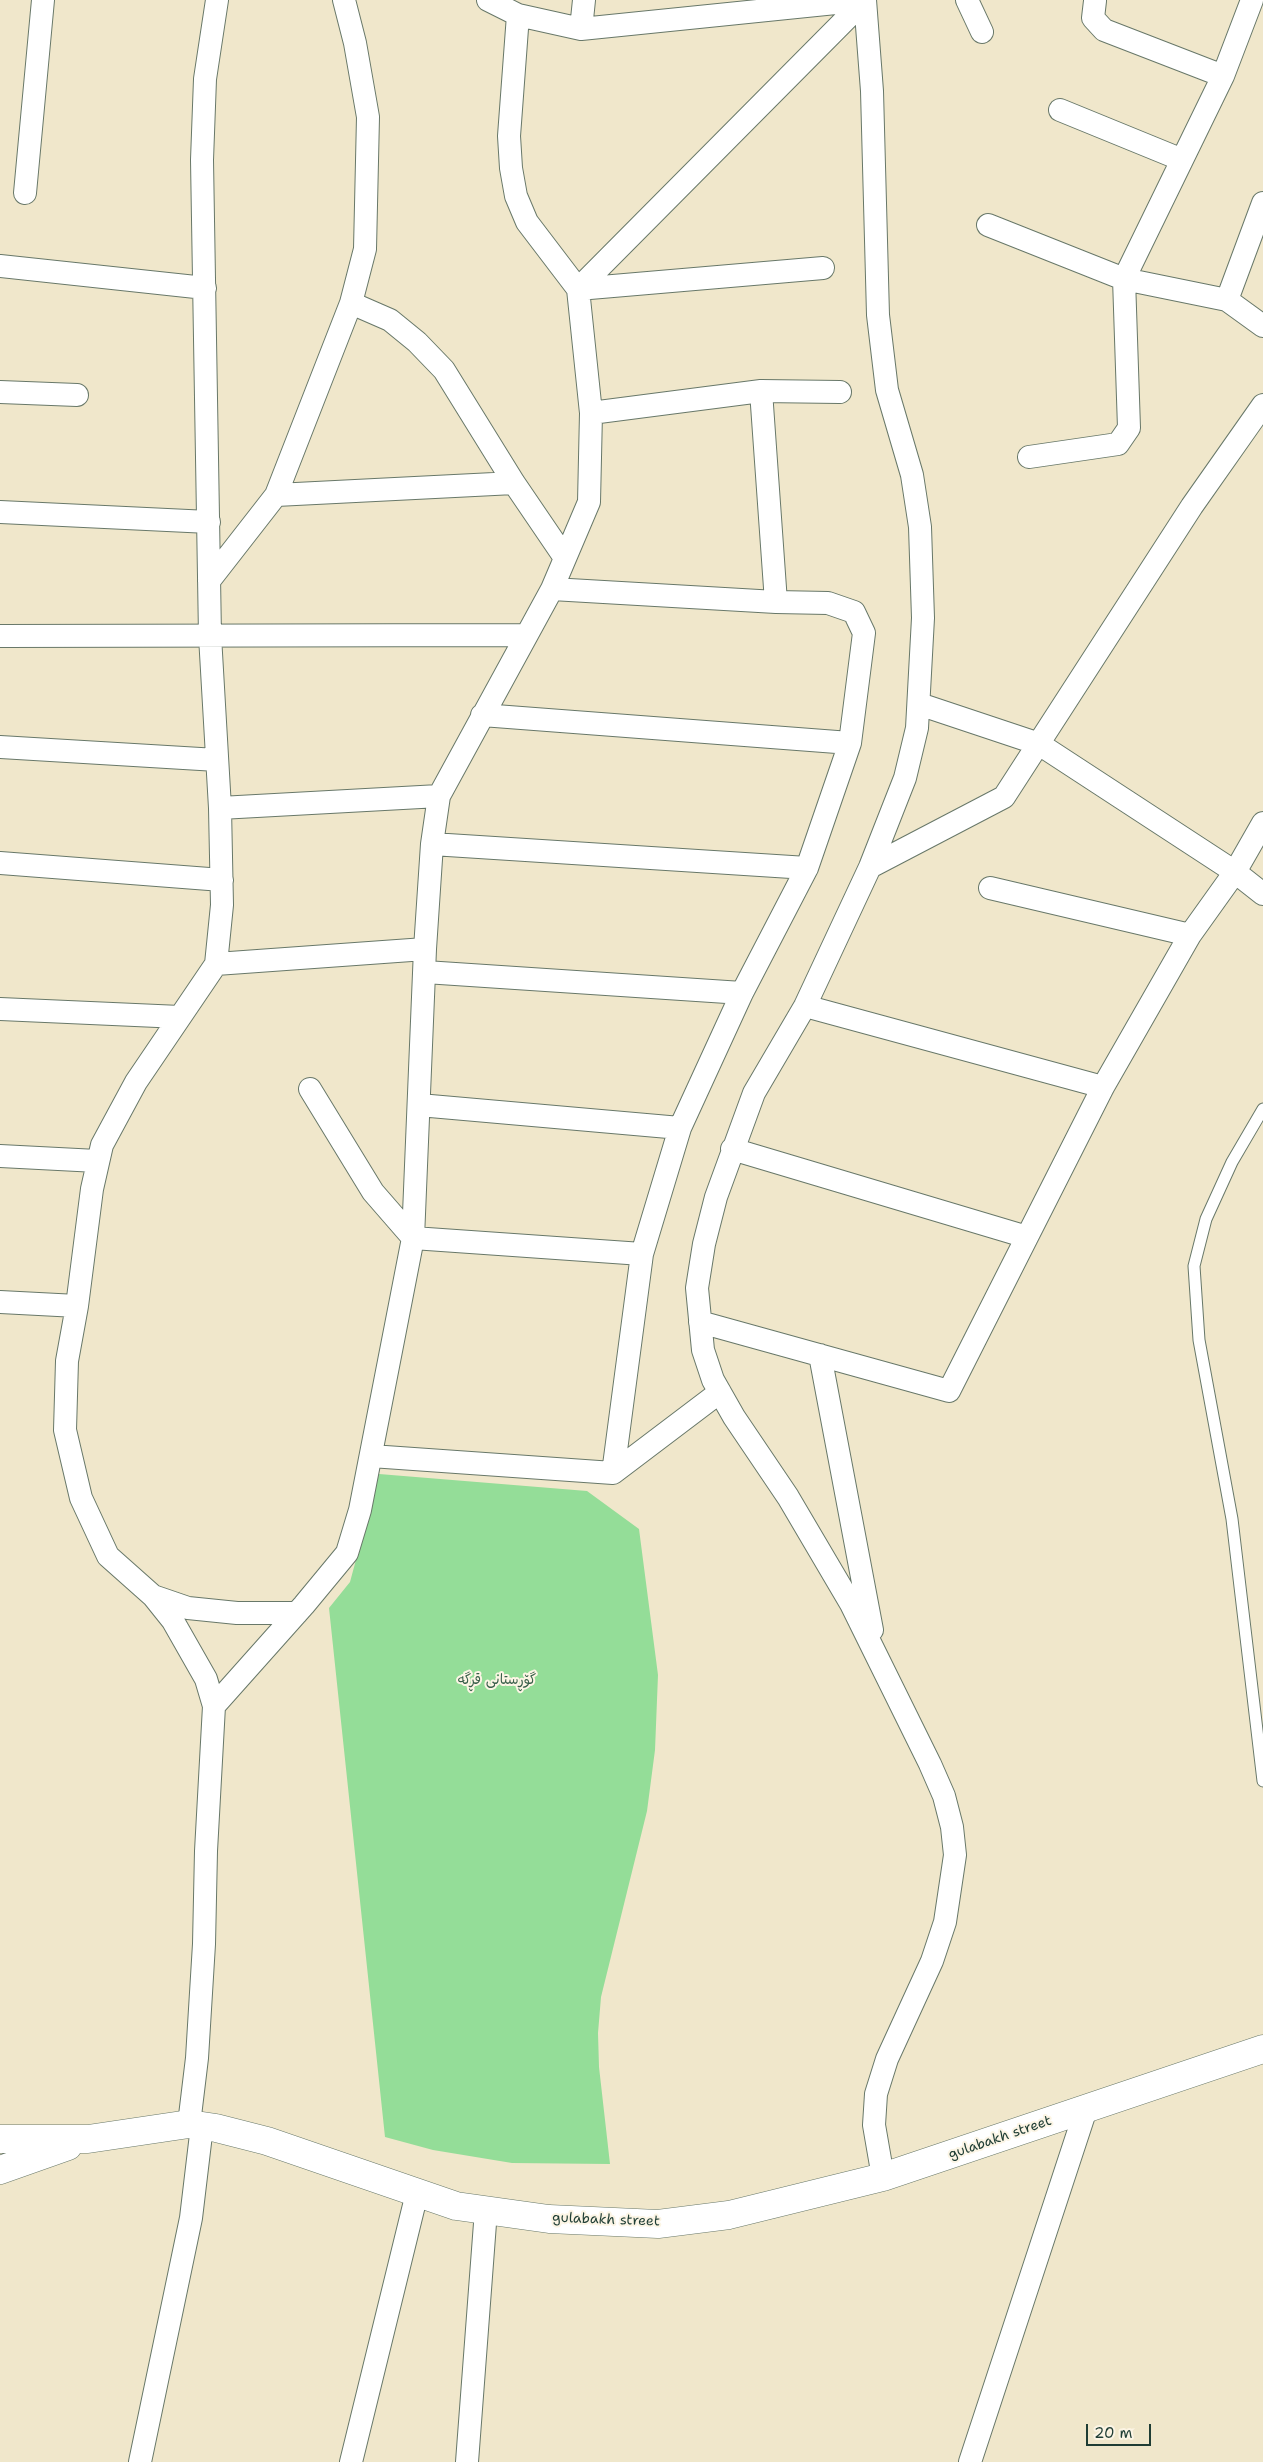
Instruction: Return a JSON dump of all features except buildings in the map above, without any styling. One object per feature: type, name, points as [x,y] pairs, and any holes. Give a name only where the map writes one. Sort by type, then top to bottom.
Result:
[{"type":"street","points":[[25,193],[43,0]]},
{"type":"street","points":[[140,2462],[191,2218],[197,2058],[204,1944],[206,1841],[214,1706],[206,1679],[173,1621],[153,1596],[108,1556],[81,1498],[65,1430],[67,1361],[77,1306],[97,1161],[102,1145],[136,1082],[216,964],[222,905],[222,880],[220,808],[210,636],[203,113],[205,79],[217,0]]},
{"type":"street","points":[[209,581],[276,495],[351,303],[365,249],[368,117],[355,43],[344,0]]},
{"type":"street","points":[[488,0],[518,15],[581,28],[865,0]]},
{"type":"street","points":[[581,28],[584,0]]},
{"type":"street","points":[[578,289],[866,0],[872,91],[878,315],[888,390],[912,475],[920,527],[923,618],[917,728],[908,769],[870,867],[805,1006],[754,1093],[716,1197],[704,1244],[697,1288],[703,1350],[713,1380],[734,1417],[793,1505],[851,1604],[944,1796],[952,1827],[955,1855],[945,1922],[932,1961],[888,2059],[876,2094],[874,2125],[883,2177]]},
{"type":"street","points":[[967,0],[982,32]]},
{"type":"street","points":[[1029,457],[1118,444],[1129,428],[1124,279],[1180,159],[1223,76],[1252,0]]},
{"type":"street","points":[[1095,1],[1093,18],[1104,30],[1223,76]]},
{"type":"street","points":[[214,1706],[297,1613],[347,1553],[360,1510],[413,1238],[425,949],[432,844],[439,796],[552,589],[589,502],[591,413],[578,289],[527,222],[516,196],[511,168],[509,136],[518,15]]},
{"type":"street","points":[[1060,110],[1180,159]]},
{"type":"street","points":[[1227,300],[1263,203]]},
{"type":"street","points":[[988,225],[1124,279],[1227,300],[1263,326]]},
{"type":"street","points":[[0,266],[205,288]]},
{"type":"street","points":[[578,289],[822,268]]},
{"type":"street","points":[[351,303],[390,320],[417,342],[444,370],[514,483],[565,558]]},
{"type":"street","points":[[591,413],[761,390],[840,392]]},
{"type":"street","points":[[761,390],[776,602]]},
{"type":"street","points":[[0,392],[77,395]]},
{"type":"street","points":[[870,867],[1004,796],[1040,744],[1192,506],[1263,405]]},
{"type":"street","points":[[276,495],[514,483]]},
{"type":"street","points":[[0,512],[208,522]]},
{"type":"street","points":[[552,589],[776,602],[828,603],[854,612],[864,633],[850,743],[807,868],[742,994],[680,1128],[642,1254],[613,1473]]},
{"type":"street","points":[[0,636],[526,635]]},
{"type":"street","points":[[919,704],[1040,744],[1234,872],[1263,894]]},
{"type":"street","points":[[482,715],[850,743]]},
{"type":"street","points":[[0,747],[216,760]]},
{"type":"street","points":[[220,808],[439,796]]},
{"type":"street","points":[[700,1322],[949,1391],[1103,1087],[1190,934],[1234,872],[1263,823]]},
{"type":"street","points":[[432,844],[807,868]]},
{"type":"street","points":[[0,863],[222,880]]},
{"type":"street","points":[[990,888],[1190,934]]},
{"type":"street","points":[[216,964],[425,949]]},
{"type":"street","points":[[425,972],[742,994]]},
{"type":"street","points":[[805,1006],[1103,1087]]},
{"type":"street","points":[[0,1009],[180,1017]]},
{"type":"street","points":[[310,1090],[373,1192],[413,1238],[642,1254]]},
{"type":"street","points":[[419,1105],[680,1128]]},
{"type":"street","points":[[732,1149],[1027,1236]]},
{"type":"street","points":[[0,1156],[97,1161]]},
{"type":"street","points":[[0,1302],[77,1306]]},
{"type":"street","points":[[820,1355],[878,1661]]},
{"type":"street","points":[[371,1456],[613,1473],[720,1392]]},
{"type":"street","points":[[153,1596],[188,1608],[238,1613],[297,1613]]},
{"type":"street","name":"gulabakh street","points":[[0,2139],[88,2139],[195,2125],[267,2141],[456,2206],[549,2219],[658,2224],[729,2215],[883,2177],[1263,2049]]},
{"type":"street","points":[[970,2462],[1086,2109]]},
{"type":"street","name":"gulabakh street","points":[[0,2170],[88,2139]]},
{"type":"street","points":[[350,2462],[417,2193]]},
{"type":"street","points":[[467,2462],[486,2210]]},
{"type":"lane","points":[[1263,1109],[1232,1162],[1206,1219],[1194,1266],[1199,1340],[1232,1519],[1263,1781]]},
{"type":"green space","name":"گۆڕستانی قڕگە","points":[[379,1474],[587,1491],[639,1529],[658,1675],[655,1750],[647,1811],[601,1997],[598,2033],[599,2067],[610,2164],[512,2163],[433,2150],[385,2137],[329,1608],[350,1582]]}]
